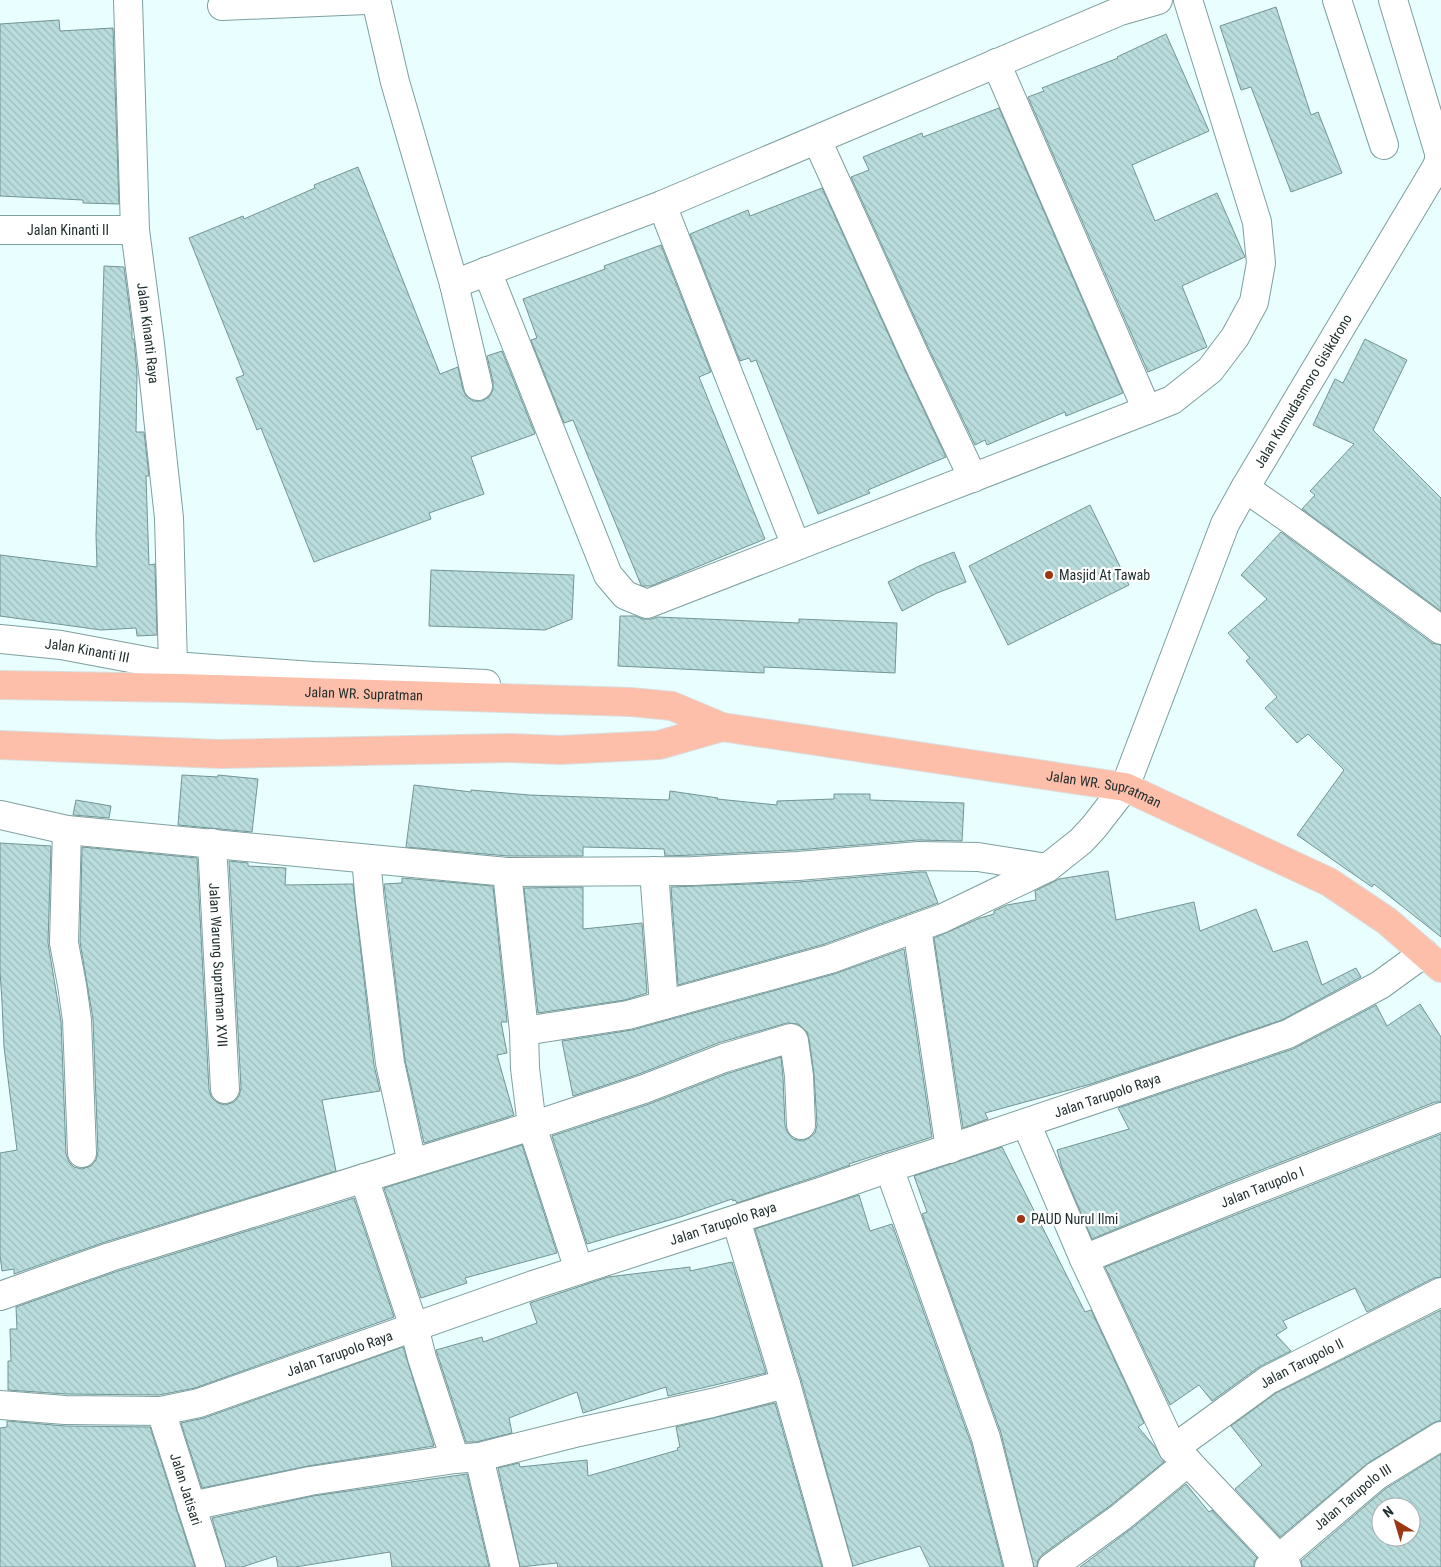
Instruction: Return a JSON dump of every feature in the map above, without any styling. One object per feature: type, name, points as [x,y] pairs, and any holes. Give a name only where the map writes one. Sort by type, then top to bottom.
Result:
[{"type":"main road","name":"Jalan WR. Supratman","points":[[0,685],[181,688],[632,702],[672,706],[722,727],[1125,787],[1329,882],[1387,921],[1432,961]]},
{"type":"main road","name":"Jalan WR. Supratman","points":[[0,745],[220,754],[511,748],[560,750],[659,745],[722,727]]},
{"type":"street","name":"Jalan Kinanti Raya","points":[[128,0],[135,230],[150,344],[169,518],[173,666]]},
{"type":"street","points":[[222,6],[366,0]]},
{"type":"street","points":[[376,0],[395,82],[454,284],[478,386]]},
{"type":"street","points":[[454,284],[662,205],[817,140],[996,63],[1118,5],[1158,0]]},
{"type":"street","points":[[487,271],[608,575],[625,595],[647,604],[973,478],[1172,400],[1210,370],[1235,337],[1254,302],[1261,263],[1257,222],[1188,0]]},
{"type":"street","points":[[1337,0],[1384,145]]},
{"type":"street","name":"Jalan Kumudasmoro Gisikdrono","points":[[524,1031],[628,1015],[830,959],[917,928],[943,918],[1047,868],[1081,841],[1094,827],[1125,787],[1225,524],[1439,161],[1439,153],[1393,0]]},
{"type":"street","points":[[996,63],[1147,410]]},
{"type":"street","points":[[817,140],[915,356],[973,478]]},
{"type":"street","points":[[662,205],[796,546]]},
{"type":"street","name":"Jalan Kinanti II","points":[[0,230],[135,230]]},
{"type":"street","points":[[1245,488],[1441,630]]},
{"type":"street","name":"Jalan Kinanti III","points":[[0,639],[61,645],[173,666],[323,676],[625,689],[631,695],[632,702]]},
{"type":"street","points":[[0,815],[67,830],[506,872],[654,871],[798,866],[919,856],[978,857],[1047,868]]},
{"type":"street","points":[[67,830],[64,943],[77,1020],[82,1153]]},
{"type":"street","name":"Jalan Warung Supratman XVII","points":[[212,843],[225,1089]]},
{"type":"street","points":[[366,859],[390,1062],[412,1163]]},
{"type":"street","points":[[654,871],[664,1005]]},
{"type":"street","points":[[506,872],[524,1031],[525,1068],[532,1126],[579,1270]]},
{"type":"street","points":[[917,928],[950,1148]]},
{"type":"street","name":"Jalan Tarupolo Raya","points":[[0,1406],[65,1410],[161,1411],[199,1403],[536,1284],[736,1220],[1288,1034],[1380,985],[1432,961]]},
{"type":"street","points":[[0,1296],[110,1258],[532,1126],[644,1089],[724,1058],[791,1038],[794,1042],[799,1076],[801,1125]]},
{"type":"street","name":"Jalan Tarupolo I","points":[[1084,1259],[1441,1117]]},
{"type":"street","points":[[1026,1123],[1084,1259],[1180,1456],[1279,1564]]},
{"type":"street","points":[[889,1168],[986,1438],[1019,1567]]},
{"type":"street","points":[[364,1178],[414,1327],[422,1358],[467,1458],[505,1567]]},
{"type":"street","points":[[736,1220],[786,1384],[838,1567]]},
{"type":"street","name":"Jalan Tarupolo II","points":[[1052,1567],[1121,1517],[1180,1456],[1268,1380],[1441,1292]]},
{"type":"street","points":[[191,1506],[310,1481],[467,1458],[712,1404],[786,1384]]},
{"type":"street","name":"Jalan Jatisari","points":[[161,1411],[211,1567]]},
{"type":"street","name":"Jalan Tarupolo III","points":[[1279,1564],[1376,1476],[1441,1436]]},
{"type":"building","points":[[1276,7],[1311,115],[1318,112],[1342,173],[1291,192],[1251,87],[1241,90],[1220,26]]},
{"type":"building","points":[[59,20],[60,31],[113,28],[119,204],[83,203],[83,200],[0,196],[0,24]]},
{"type":"building","points":[[1166,34],[1209,131],[1132,165],[1155,221],[1217,193],[1245,257],[1182,286],[1207,347],[1148,372],[1028,97],[1044,91],[1042,88],[1118,58]]},
{"type":"building","points":[[999,108],[1123,393],[1066,416],[1065,412],[987,445],[985,440],[975,445],[851,177],[869,170],[863,157],[922,133],[923,137]]},
{"type":"building","points":[[358,167],[440,374],[458,367],[466,396],[473,401],[482,401],[489,397],[493,390],[487,356],[502,351],[535,434],[471,457],[484,494],[429,513],[431,519],[314,562],[261,428],[257,430],[236,378],[244,375],[189,238],[243,216],[244,219],[315,188],[314,185]]},
{"type":"building","points":[[822,188],[946,457],[868,490],[870,493],[818,514],[756,360],[751,362],[749,358],[740,361],[690,234],[748,210],[750,216]]},
{"type":"building","points":[[661,245],[711,372],[699,377],[765,539],[651,586],[643,586],[573,420],[564,423],[531,340],[537,338],[523,299],[605,269],[604,266]]},
{"type":"building","points":[[104,266],[124,267],[137,373],[136,432],[144,432],[149,476],[146,476],[149,565],[155,564],[157,635],[137,636],[136,628],[101,630],[0,616],[0,555],[97,567],[96,535]]},
{"type":"building","points":[[1365,339],[1407,360],[1373,430],[1441,498],[1441,611],[1302,509],[1315,495],[1310,491],[1354,444],[1313,425],[1335,379],[1343,383]]},
{"type":"building","name":"Masjid At Tawab","points":[[1090,505],[1129,585],[1008,645],[969,566]]},
{"type":"building","points":[[1281,532],[1432,643],[1441,645],[1441,937],[1374,884],[1372,887],[1297,835],[1344,770],[1308,734],[1297,743],[1265,708],[1277,697],[1246,661],[1250,658],[1228,633],[1267,599],[1241,575]]},
{"type":"building","points":[[954,552],[966,582],[937,593],[902,611],[888,582],[919,566]]},
{"type":"building","points":[[431,570],[574,575],[572,619],[545,630],[429,626]]},
{"type":"building","points":[[620,616],[635,616],[642,619],[657,617],[799,623],[799,619],[897,623],[895,673],[764,667],[764,673],[618,666]]},
{"type":"building","points":[[182,775],[218,777],[218,775],[258,779],[252,832],[178,825]]},
{"type":"building","points":[[414,785],[471,792],[471,790],[529,795],[669,800],[670,791],[717,799],[777,805],[777,801],[834,799],[834,794],[870,794],[870,800],[964,803],[962,841],[918,840],[797,850],[665,856],[664,849],[583,847],[583,856],[508,856],[406,847]]},
{"type":"building","points":[[76,800],[111,806],[109,818],[73,815]]},
{"type":"building","points":[[0,843],[51,846],[48,943],[61,1021],[66,1154],[69,1162],[74,1167],[82,1169],[91,1166],[96,1160],[98,1152],[93,1019],[80,942],[82,847],[197,858],[209,1090],[212,1098],[218,1103],[225,1105],[234,1102],[239,1096],[241,1088],[229,861],[248,863],[248,866],[286,868],[285,885],[353,884],[374,1065],[380,1091],[322,1100],[336,1171],[105,1242],[14,1274],[14,1269],[2,1271],[0,1255],[0,1153],[17,1150],[4,1047],[0,971]]},
{"type":"building","points":[[1108,871],[1116,920],[1194,902],[1200,931],[1256,909],[1273,952],[1307,941],[1322,985],[1356,968],[1361,977],[1282,1020],[1091,1084],[985,1113],[988,1119],[963,1128],[934,938],[994,914],[994,911],[1007,905],[1036,900],[1035,891],[1059,879]]},
{"type":"building","points":[[926,872],[938,903],[825,944],[678,985],[671,887],[799,882]]},
{"type":"building","points":[[402,878],[493,886],[507,1022],[501,1022],[507,1053],[497,1055],[514,1115],[424,1143],[405,1060],[384,884],[402,883]]},
{"type":"building","points":[[583,887],[583,929],[642,923],[647,993],[625,1000],[538,1013],[524,888]]},
{"type":"building","points":[[904,949],[932,1137],[737,1203],[732,1199],[680,1217],[587,1244],[552,1136],[649,1104],[729,1073],[781,1057],[785,1126],[793,1139],[802,1141],[815,1133],[817,1125],[814,1074],[807,1032],[798,1024],[787,1023],[718,1043],[639,1074],[573,1096],[562,1041],[632,1030],[834,974]]},
{"type":"building","points":[[1420,1004],[1441,1037],[1441,1102],[1435,1102],[1228,1183],[1092,1239],[1062,1168],[1057,1150],[1129,1129],[1118,1108],[1293,1049],[1376,1005],[1387,1026]]},
{"type":"building","points":[[1441,1134],[1441,1277],[1434,1278],[1367,1312],[1355,1288],[1283,1321],[1287,1328],[1276,1335],[1291,1351],[1259,1367],[1212,1401],[1199,1385],[1170,1405],[1105,1267]]},
{"type":"building","points":[[522,1145],[557,1253],[465,1278],[467,1283],[421,1298],[384,1188]]},
{"type":"building","points":[[1002,1147],[1085,1312],[1091,1310],[1144,1423],[1138,1427],[1155,1447],[1164,1462],[1111,1505],[1043,1554],[1038,1560],[1037,1567],[1034,1567],[1001,1433],[922,1214],[927,1212],[914,1176]]},
{"type":"building","points":[[859,1195],[870,1231],[892,1224],[971,1443],[1003,1567],[930,1567],[920,1546],[853,1566],[801,1379],[755,1229]]},
{"type":"building","points":[[354,1198],[394,1317],[195,1388],[159,1395],[66,1394],[8,1390],[8,1361],[11,1361],[10,1329],[17,1329],[16,1307],[115,1272]]},
{"type":"building","points":[[732,1262],[766,1373],[668,1396],[666,1387],[583,1413],[577,1392],[509,1418],[512,1433],[476,1442],[466,1442],[436,1350],[482,1337],[483,1342],[537,1323],[530,1303],[608,1277],[690,1267],[690,1271]]},
{"type":"building","points":[[1441,1310],[1441,1420],[1368,1463],[1280,1537],[1235,1489],[1262,1465],[1231,1426],[1276,1393]]},
{"type":"building","points":[[403,1347],[434,1446],[308,1466],[202,1488],[181,1423],[204,1418]]},
{"type":"building","points":[[775,1403],[822,1567],[558,1567],[557,1563],[520,1567],[498,1468],[519,1463],[520,1467],[587,1460],[588,1476],[678,1450],[677,1448],[680,1447],[676,1427]]},
{"type":"building","points":[[7,1421],[65,1426],[150,1427],[195,1567],[0,1567],[0,1428],[7,1427]]},
{"type":"building","points":[[1441,1454],[1441,1567],[1302,1567],[1301,1561],[1371,1501],[1371,1547],[1421,1547],[1421,1497],[1376,1497],[1385,1489]]},
{"type":"building","points":[[467,1474],[489,1567],[392,1567],[390,1552],[295,1567],[278,1567],[276,1556],[242,1567],[226,1567],[212,1518],[313,1496]]},
{"type":"building","points":[[1186,1484],[1209,1512],[1212,1510],[1257,1558],[1254,1562],[1254,1567],[1080,1567],[1131,1529]]},
{"type":"place","name":"Masjid At Tawab","points":[[1049,575]]},
{"type":"place","name":"PAUD Nurul Ilmi","points":[[1021,1219]]}]
